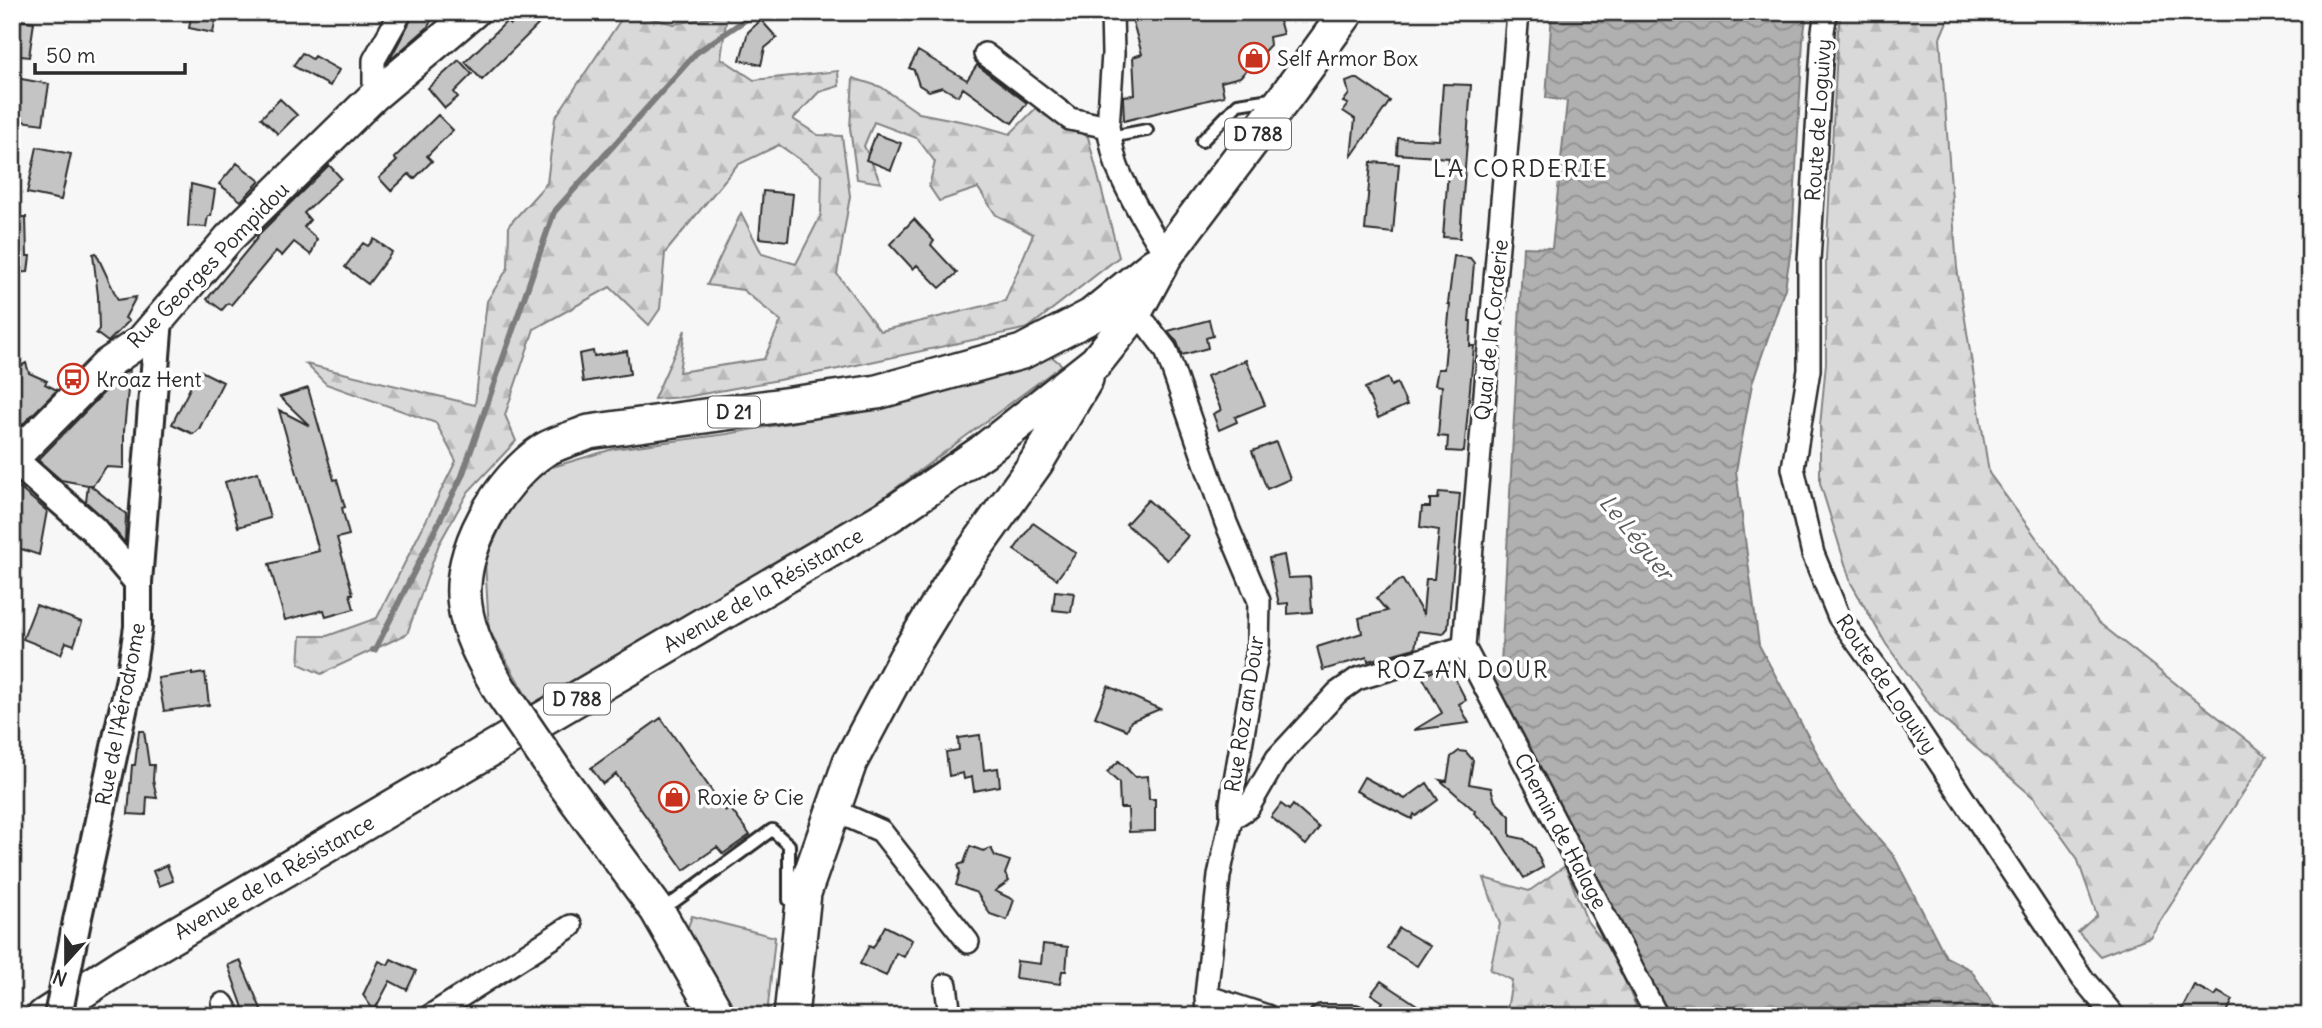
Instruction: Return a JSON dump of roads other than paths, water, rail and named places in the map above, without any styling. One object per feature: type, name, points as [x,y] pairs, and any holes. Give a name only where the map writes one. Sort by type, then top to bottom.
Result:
[{"type":"main road","name":"Rue Georges Pompidou","points":[[12,459],[107,364],[141,341],[229,238],[374,96],[474,12]]},
{"type":"main road","name":"Avenue de la Résistance","points":[[44,1016],[122,965],[890,515],[982,452],[1096,362],[1135,313],[1166,255],[1347,12]]},
{"type":"main road","name":"D 21","points":[[657,911],[560,778],[500,690],[477,649],[464,605],[467,561],[495,498],[516,472],[546,449],[589,432],[877,392],[1022,352],[1091,317],[1166,255]]},
{"type":"main road","points":[[789,1016],[804,893],[850,762],[906,655],[956,575],[1036,463],[1096,362]]},
{"type":"main road","points":[[657,911],[718,1016]]},
{"type":"street","points":[[374,96],[374,60],[401,12]]},
{"type":"street","points":[[1112,12],[1109,132],[1117,167],[1148,228],[1166,255]]},
{"type":"street","name":"Quai de la Corderie","points":[[1464,647],[1476,478],[1501,232],[1518,12]]},
{"type":"street","name":"Route de Loguivy","points":[[1826,12],[1809,261],[1809,370],[1793,468],[1813,554],[1839,617],[1886,682],[2083,979],[2114,1016]]},
{"type":"street","points":[[985,54],[1070,119],[1109,132]]},
{"type":"street","name":"Rue Roz an Dour","points":[[1135,313],[1166,350],[1226,523],[1259,601],[1258,648],[1231,803],[1231,819],[1219,876],[1207,1006]]},
{"type":"street","name":"Rue de l'Aérodrome","points":[[58,1016],[131,674],[138,627],[138,582],[159,319]]},
{"type":"street","points":[[107,364],[129,356],[140,357],[155,367]]},
{"type":"street","name":"Rue Georges Pompidou","points":[[12,459],[93,529],[138,582]]},
{"type":"street","points":[[1231,819],[1248,808],[1277,758],[1337,693],[1357,679],[1464,647]]},
{"type":"street","name":"Chemin de Halage","points":[[1464,647],[1657,1016]]},
{"type":"street","points":[[833,810],[881,831],[968,942]]},
{"type":"street","points":[[430,1016],[571,926]]},
{"type":"street","points":[[946,985],[950,1016]]},
{"type":"street","points":[[1207,1006],[1267,1016]]},
{"type":"street","points":[[1321,1016],[1355,1016]]},
{"type":"lane","points":[[1202,141],[1238,104],[1286,96]]},
{"type":"lane","points":[[1109,132],[1147,130]]},
{"type":"lane","points":[[657,911],[675,901],[772,830],[789,845],[789,911]]},
{"type":"lane","points":[[789,924],[789,1016]]},
{"type":"water","name":"Le Léguer","points":[[1552,12],[1807,12],[1803,40],[1792,242],[1785,288],[1752,384],[1736,471],[1759,645],[1838,792],[1894,856],[1946,957],[1971,970],[2001,1016],[1667,1016],[1489,677],[1501,664],[1523,247],[1552,248],[1567,101],[1546,98]]},
{"type":"waterway","points":[[373,650],[462,476],[554,212],[696,53],[757,12]]},
{"type":"place","name":"Self Armor Box","points":[[1254,58]]},
{"type":"place","name":"Kroaz Hent","points":[[73,379]]},
{"type":"place","name":"Roxie & Cie","points":[[674,797]]},
{"type":"district","name":"LA CORDERIE","points":[[1521,168]]},
{"type":"district","name":"ROZ AN DOUR","points":[[1463,669]]}]
